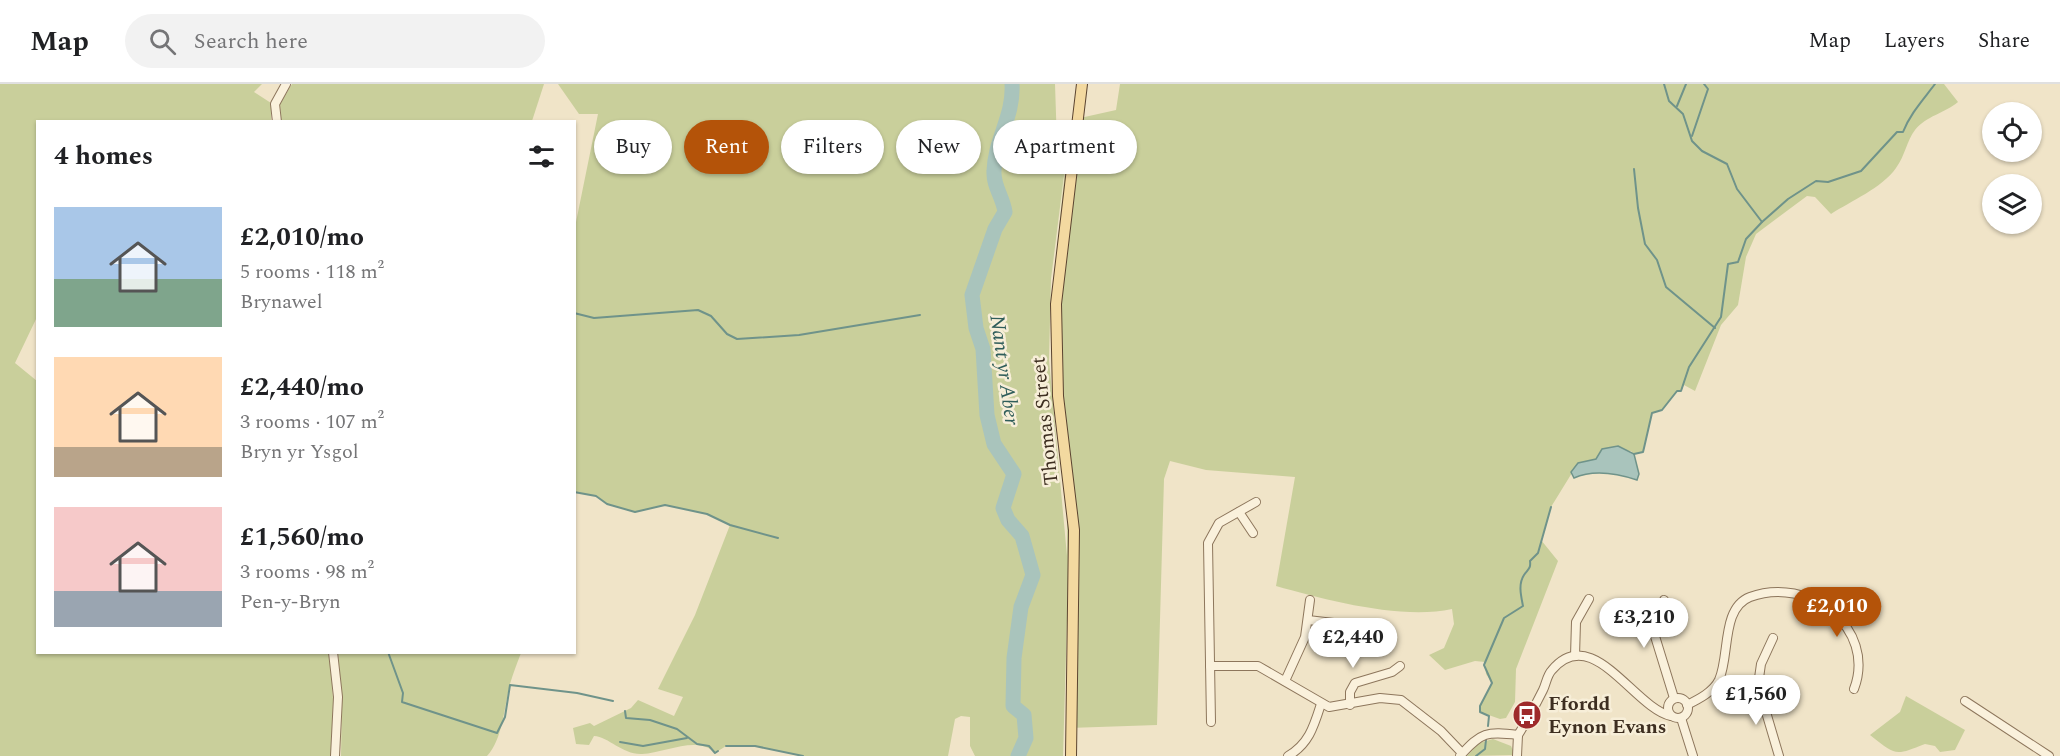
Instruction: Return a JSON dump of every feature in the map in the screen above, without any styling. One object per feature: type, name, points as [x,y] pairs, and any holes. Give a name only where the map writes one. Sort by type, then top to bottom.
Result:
[{"type":"main road","name":"Thomas Street","points":[[1071,756],[1074,530],[1058,396],[1056,304],[1082,84]]},
{"type":"street","points":[[277,120],[275,104],[286,84]]},
{"type":"street","points":[[1211,722],[1208,543],[1215,528],[1256,502]]},
{"type":"street","points":[[1239,512],[1253,533]]},
{"type":"street","points":[[1687,705],[1704,696],[1719,680],[1733,616],[1740,603],[1750,597],[1788,591],[1807,596],[1833,613],[1845,626],[1855,644],[1859,663],[1854,689]]},
{"type":"street","points":[[1575,656],[1576,622],[1589,599]]},
{"type":"street","points":[[1286,681],[1303,645],[1310,600]]},
{"type":"street","points":[[1664,600],[1655,622],[1654,637],[1671,701],[1671,716]]},
{"type":"street","points":[[1308,620],[1359,626]]},
{"type":"street","points":[[1773,638],[1761,664],[1758,685],[1779,756]]},
{"type":"street","points":[[333,654],[338,697],[335,756]]},
{"type":"street","points":[[1517,756],[1518,735],[1550,672],[1560,661],[1575,656],[1596,658],[1661,714],[1681,718]]},
{"type":"street","points":[[1210,666],[1258,666],[1321,704],[1338,707],[1380,698],[1401,700],[1441,731],[1461,754],[1477,738],[1486,733],[1518,735]]},
{"type":"street","points":[[1350,705],[1350,692],[1354,683],[1392,672],[1400,666]]},
{"type":"street","points":[[1651,705],[1682,699],[1687,705],[1686,713],[1681,718]]},
{"type":"street","points":[[1965,701],[2049,756]]},
{"type":"street","points":[[1288,756],[1300,749],[1308,739],[1321,704]]},
{"type":"street","points":[[1681,718],[1693,756]]},
{"type":"green space","points":[[0,84],[262,84],[254,92],[271,103],[271,120],[36,120],[36,319],[15,363],[36,380],[36,654],[330,654],[333,699],[332,756],[0,756]]},
{"type":"green space","points":[[292,84],[544,84],[532,120],[281,120],[280,104]]},
{"type":"green space","points":[[558,84],[1055,84],[1056,120],[993,120],[993,174],[1064,174],[1051,279],[1049,360],[1067,556],[1067,506],[1052,297],[1065,174],[1137,174],[1137,120],[1071,120],[1116,110],[1120,84],[1944,84],[1958,102],[1919,125],[1912,134],[1896,168],[1875,188],[1831,214],[1815,197],[1807,196],[1756,234],[1746,257],[1738,305],[1721,325],[1695,391],[1684,385],[1662,410],[1652,413],[1643,452],[1634,454],[1631,451],[1602,449],[1596,459],[1578,463],[1551,507],[1541,540],[1558,561],[1516,669],[1515,702],[1506,718],[1500,719],[1480,712],[1480,706],[1492,683],[1486,674],[1485,662],[1475,661],[1445,670],[1429,655],[1444,648],[1454,624],[1452,609],[1410,612],[1364,607],[1276,586],[1295,477],[1206,470],[1170,461],[1164,479],[1157,725],[1069,728],[1068,586],[1063,756],[975,756],[970,746],[970,717],[961,716],[955,719],[948,756],[803,756],[755,746],[726,746],[715,753],[700,745],[635,754],[594,736],[589,745],[576,744],[573,728],[590,723],[594,726],[631,708],[638,700],[674,716],[683,697],[658,689],[695,615],[730,525],[707,514],[665,505],[635,512],[607,504],[596,496],[576,492],[576,222],[594,134],[594,174],[672,174],[672,120],[597,120],[598,114],[579,114]]},
{"type":"green space","points":[[338,654],[521,654],[510,684],[500,732],[487,756],[341,756],[342,697]]},
{"type":"green space","points":[[1906,696],[1965,730],[1955,750],[1940,752],[1935,746],[1925,744],[1907,751],[1896,752],[1870,735],[1900,712]]},
{"type":"green space","points":[[1493,739],[1511,746],[1515,755],[1467,756],[1479,743]]},
{"type":"water","points":[[1618,446],[1634,454],[1639,474],[1637,480],[1614,474],[1598,473],[1574,478],[1571,472],[1578,463],[1596,459],[1602,449]]},
{"type":"waterway","name":"Nant yr Aber","points":[[1012,84],[1010,107],[995,159],[994,171],[995,182],[1005,212],[995,229],[972,295],[976,328],[983,349],[987,415],[994,444],[1014,474],[1003,508],[1008,520],[1022,536],[1033,575],[1021,607],[1014,658],[1013,706],[1024,715],[1026,738],[1018,756]]},
{"type":"waterway","points":[[1664,84],[1669,101],[1683,114],[1692,141],[1702,151],[1727,164],[1737,189],[1762,222]]},
{"type":"waterway","points":[[1677,106],[1686,84]]},
{"type":"waterway","points":[[1692,136],[1708,89],[1704,84]]},
{"type":"waterway","points":[[1634,454],[1643,452],[1652,413],[1662,410],[1677,391],[1681,391],[1689,367],[1721,317],[1728,264],[1738,262],[1746,239],[1788,199],[1816,181],[1828,182],[1861,171],[1897,132],[1903,132],[1913,113],[1935,84]]},
{"type":"waterway","points":[[1634,169],[1645,244],[1657,260],[1666,287],[1715,328]]},
{"type":"waterway","points":[[576,314],[594,318],[698,310],[711,316],[727,334],[737,339],[799,335],[920,315]]},
{"type":"waterway","points":[[576,492],[596,496],[607,504],[635,512],[665,505],[707,514],[730,525],[778,538]]},
{"type":"waterway","points":[[1488,726],[1489,716],[1480,712],[1480,706],[1492,683],[1484,665],[1504,618],[1523,606],[1521,582],[1530,567],[1530,561],[1538,553],[1551,507]]},
{"type":"waterway","points":[[389,654],[403,693],[402,702],[497,733],[505,717],[510,685],[577,693],[613,701]]},
{"type":"waterway","points":[[625,711],[626,718],[650,720],[677,729],[697,744],[709,746],[715,753],[718,751]]},
{"type":"waterway","points":[[620,742],[643,746],[687,738]]},
{"type":"waterway","points":[[1476,756],[1485,749],[1486,740]]},
{"type":"waterway","points":[[726,746],[755,746],[803,756]]},
{"type":"place","name":"Ffordd Eynon Evans","points":[[1527,715]]}]
